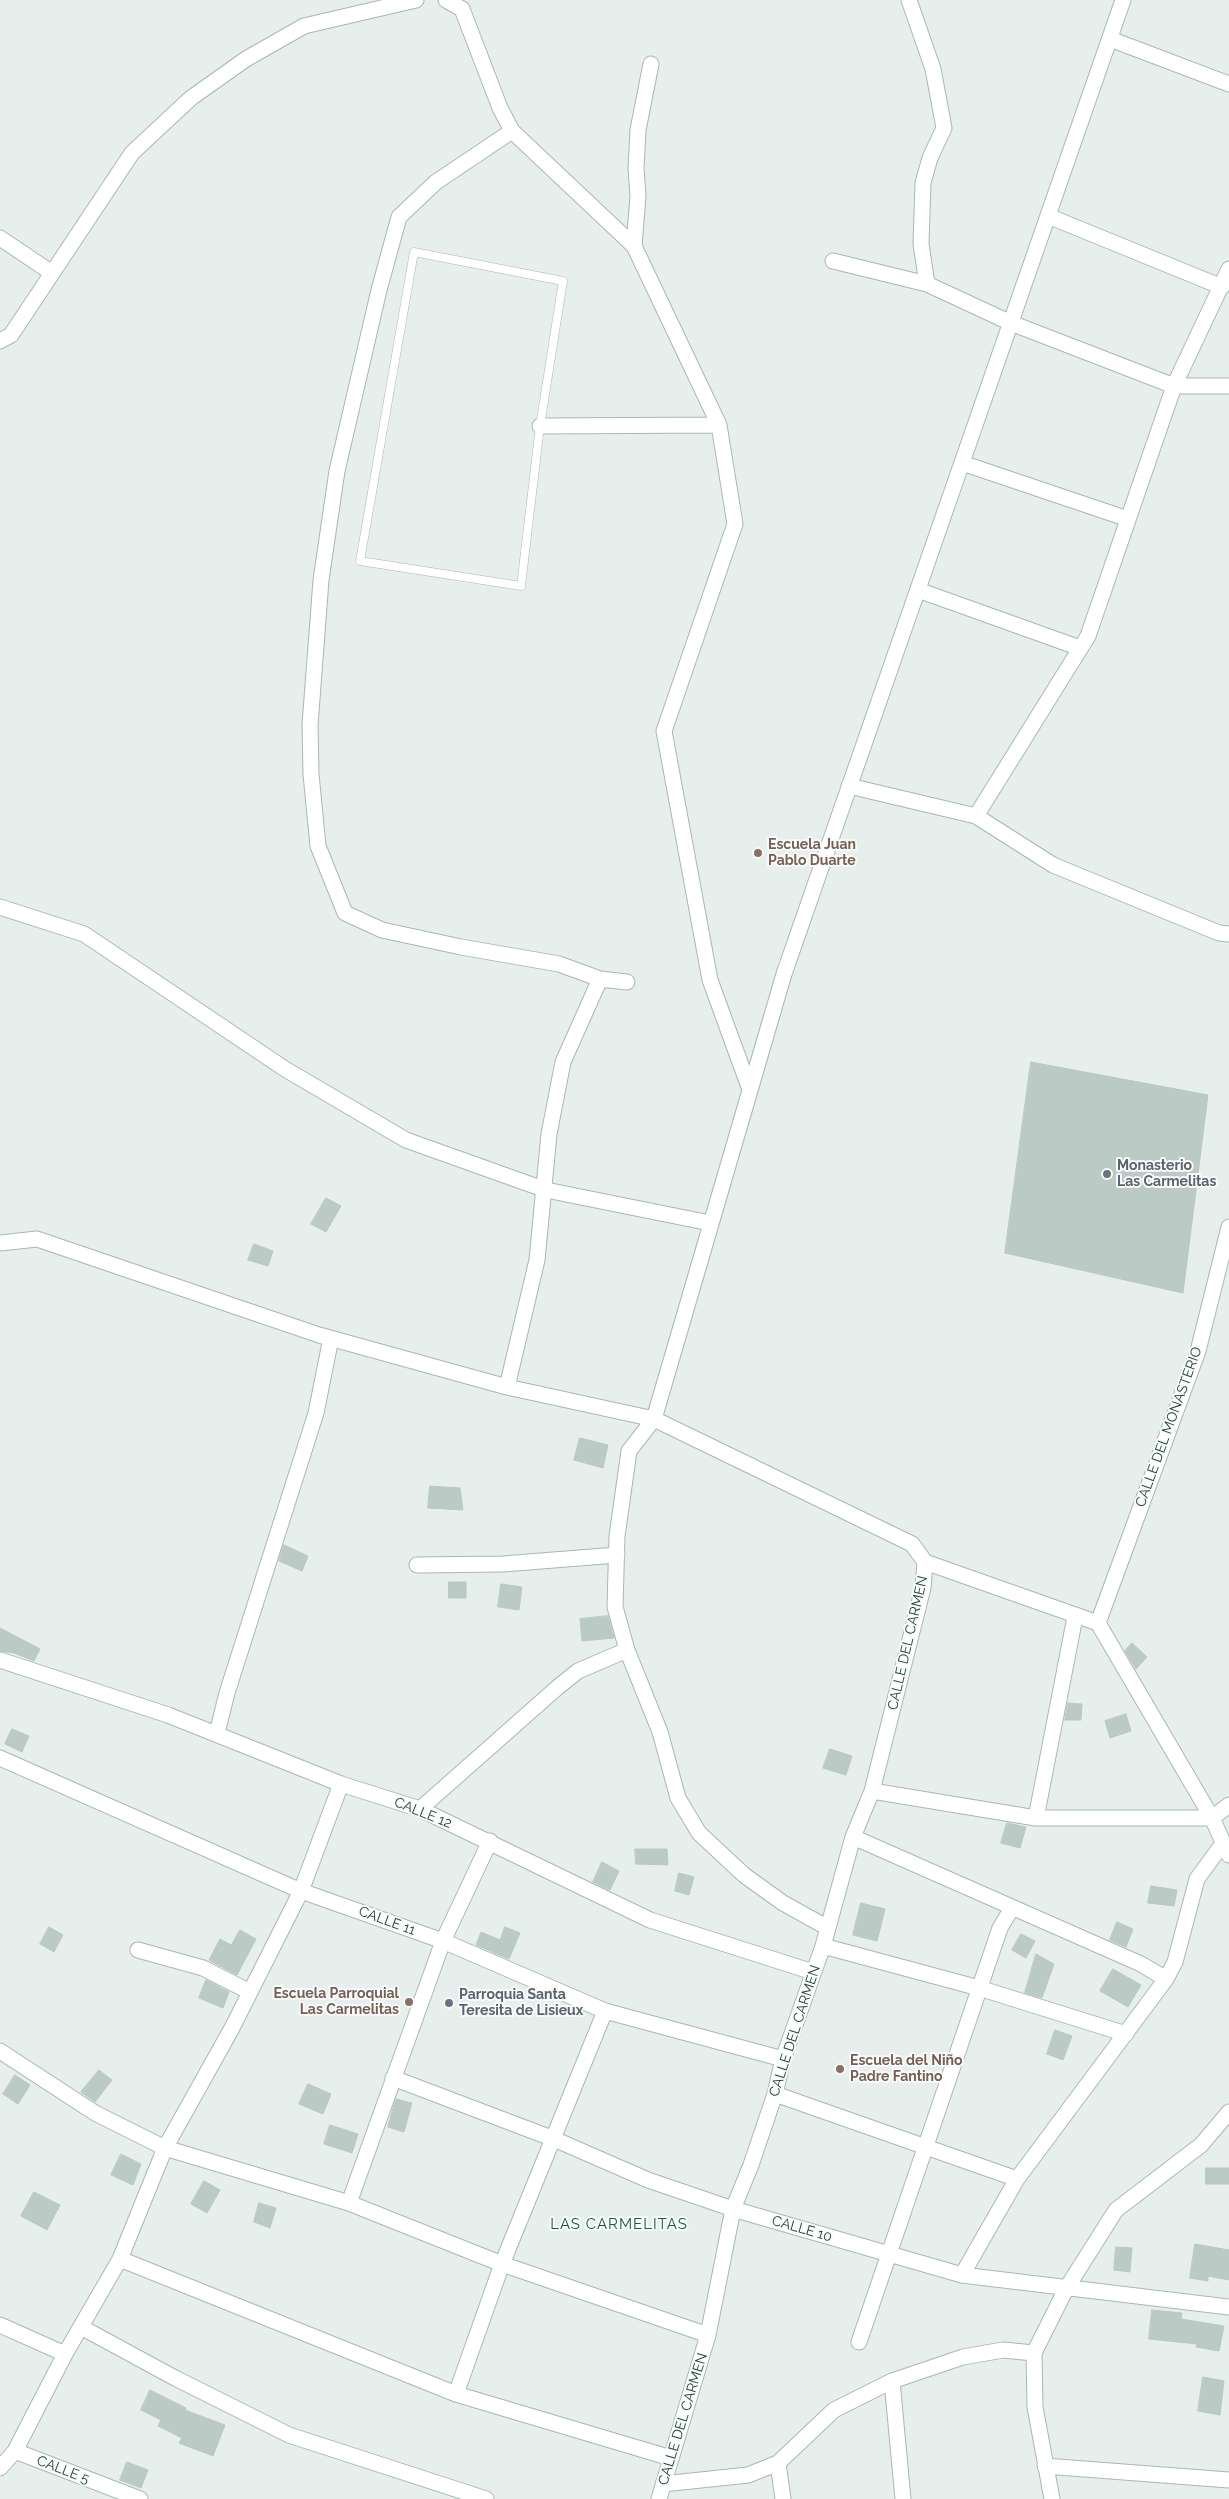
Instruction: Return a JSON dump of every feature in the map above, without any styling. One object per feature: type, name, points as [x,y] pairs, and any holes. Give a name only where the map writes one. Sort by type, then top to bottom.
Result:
[{"type":"street","points":[[0,341],[11,335],[132,153],[192,98],[246,59],[304,26],[416,0]]},
{"type":"street","points":[[446,0],[462,9],[500,108],[512,131],[634,246],[720,425],[735,524],[664,731],[710,980],[749,1087]]},
{"type":"street","points":[[909,0],[933,69],[944,128],[930,158],[923,183],[921,244],[927,284]]},
{"type":"street","points":[[828,1928],[775,1898],[744,1874],[699,1833],[678,1798],[660,1732],[627,1650],[615,1606],[617,1555],[629,1451],[654,1419],[749,1087],[784,974],[1123,0]]},
{"type":"street","points":[[1110,40],[1229,84]]},
{"type":"street","points":[[634,246],[638,196],[636,168],[638,130],[651,64]]},
{"type":"street","points":[[512,131],[436,182],[399,217],[379,290],[338,472],[321,580],[310,725],[311,774],[318,846],[345,913],[382,930],[461,947],[559,964],[600,979],[627,982]]},
{"type":"street","points":[[1048,216],[1222,287]]},
{"type":"street","points":[[0,238],[52,274]]},
{"type":"street","points":[[833,261],[927,284],[1011,323],[1174,386],[1229,386]]},
{"type":"street","points":[[976,816],[1088,636],[1174,386],[1229,269]]},
{"type":"street","points":[[540,426],[720,425]]},
{"type":"street","points":[[962,463],[1128,519]]},
{"type":"street","points":[[918,590],[1080,648]]},
{"type":"street","points":[[849,786],[976,816],[1053,865],[1219,933],[1229,934]]},
{"type":"street","points":[[0,907],[84,934],[285,1069],[406,1140],[546,1190],[710,1223]]},
{"type":"street","points":[[507,1387],[537,1260],[546,1190],[549,1134],[563,1062],[600,979]]},
{"type":"street","name":"CALLE DEL MONASTERIO","points":[[1098,1623],[1198,1351],[1229,1227]]},
{"type":"street","points":[[0,1243],[37,1238],[331,1338],[507,1387],[654,1419],[912,1544],[925,1562],[1075,1617],[1098,1623],[1212,1818],[1226,1849],[1198,1879],[1175,1962],[1166,1979],[1016,2179],[962,2275]]},
{"type":"street","points":[[217,1733],[227,1693],[316,1413],[331,1338]]},
{"type":"street","points":[[416,1565],[503,1564],[617,1555]]},
{"type":"street","name":"CALLE DEL CARMEN","points":[[659,2499],[708,2335],[733,2209],[751,2165],[775,2094],[783,2059],[823,1946],[853,1837],[872,1791],[923,1588],[925,1562]]},
{"type":"street","points":[[1036,1818],[1075,1617]]},
{"type":"street","points":[[420,1809],[578,1671],[627,1650]]},
{"type":"street","name":"CALLE 12","points":[[0,1660],[26,1671],[168,1715],[341,1784],[420,1809],[650,1920],[813,1972]]},
{"type":"street","name":"CALLE 11","points":[[0,1758],[301,1891],[443,1941],[605,2011],[783,2059]]},
{"type":"street","points":[[0,2468],[14,2451],[64,2354],[120,2259],[165,2148],[250,1992],[301,1891],[341,1784]]},
{"type":"street","points":[[872,1791],[1036,1818],[1212,1818],[1229,1806]]},
{"type":"street","points":[[853,1837],[1141,1964],[1166,1979]]},
{"type":"street","points":[[348,2203],[443,1941],[490,1842]]},
{"type":"street","points":[[859,2342],[927,2148],[1000,1928],[1012,1908]]},
{"type":"street","points":[[823,1946],[979,1988],[1126,2034]]},
{"type":"street","points":[[138,1950],[203,1968],[250,1992]]},
{"type":"street","points":[[456,2394],[502,2264],[605,2011]]},
{"type":"street","points":[[0,2051],[95,2114],[165,2148],[348,2203],[502,2264],[708,2335]]},
{"type":"street","name":"CALLE 10","points":[[393,2078],[554,2139],[648,2180],[733,2209],[962,2275],[1229,2307]]},
{"type":"street","points":[[775,2094],[1016,2179]]},
{"type":"street","points":[[1052,2499],[1035,2407],[1034,2353],[1066,2288],[1116,2210],[1201,2144],[1229,2112]]},
{"type":"street","points":[[120,2259],[456,2394],[671,2458]]},
{"type":"street","points":[[0,2325],[64,2354]]},
{"type":"street","points":[[81,2327],[175,2378],[289,2435],[486,2499]]},
{"type":"street","points":[[663,2484],[748,2475],[778,2463],[834,2410],[892,2381],[963,2357],[1003,2350],[1034,2353]]},
{"type":"street","points":[[892,2381],[903,2499]]},
{"type":"street","name":"CALLE 5","points":[[14,2451],[140,2499]]},
{"type":"street","points":[[778,2463],[783,2499]]},
{"type":"street","points":[[1045,2466],[1229,2480]]},
{"type":"lane","points":[[414,252],[563,281],[540,426],[521,586],[360,561],[414,252]]},
{"type":"building","name":"Monasterio Las Carmelitas","points":[[1031,1062],[1208,1095],[1183,1293],[1005,1253]]},
{"type":"building","points":[[326,1198],[341,1206],[326,1232],[311,1224]]},
{"type":"building","points":[[254,1244],[273,1251],[268,1266],[248,1260]]},
{"type":"building","points":[[580,1438],[608,1445],[603,1468],[574,1460]]},
{"type":"building","points":[[430,1486],[460,1488],[463,1510],[428,1508]]},
{"type":"building","points":[[284,1545],[308,1556],[302,1571],[279,1561]]},
{"type":"building","points":[[449,1582],[466,1582],[466,1598],[449,1598]]},
{"type":"building","points":[[501,1584],[522,1587],[519,1610],[498,1607]]},
{"type":"building","points":[[608,1616],[614,1638],[582,1641],[580,1619]]},
{"type":"building","points":[[0,1628],[40,1649],[34,1661],[14,1653],[0,1651]]},
{"type":"building","points":[[1132,1643],[1147,1657],[1136,1669],[1125,1651]]},
{"type":"building","points":[[1068,1703],[1082,1704],[1081,1720],[1065,1720]]},
{"type":"building","points":[[1126,1714],[1131,1731],[1110,1738],[1105,1721]]},
{"type":"building","points":[[12,1729],[29,1736],[22,1752],[5,1744]]},
{"type":"building","points":[[830,1749],[852,1756],[846,1775],[823,1768]]},
{"type":"building","points":[[1007,1823],[1026,1827],[1020,1848],[1001,1843]]},
{"type":"building","points":[[635,1849],[667,1849],[668,1865],[636,1864]]},
{"type":"building","points":[[602,1862],[619,1871],[610,1890],[593,1882]]},
{"type":"building","points":[[679,1873],[694,1877],[689,1895],[675,1891]]},
{"type":"building","points":[[1151,1886],[1177,1890],[1174,1906],[1148,1903]]},
{"type":"building","points":[[861,1903],[885,1909],[877,1941],[853,1935]]},
{"type":"building","points":[[1117,1922],[1133,1929],[1126,1947],[1110,1940]]},
{"type":"building","points":[[49,1927],[63,1935],[54,1952],[40,1944]]},
{"type":"building","points":[[505,1927],[520,1933],[509,1959],[476,1945],[481,1932],[500,1940]]},
{"type":"building","points":[[240,1930],[256,1939],[237,1975],[209,1960],[220,1939],[231,1945]]},
{"type":"building","points":[[1021,1934],[1035,1941],[1026,1958],[1012,1950]]},
{"type":"building","points":[[1036,1954],[1054,1964],[1042,1998],[1025,1993]]},
{"type":"building","points":[[1113,1969],[1141,1985],[1128,2007],[1100,1991]]},
{"type":"building","points":[[206,1980],[229,1992],[223,2008],[199,1998]]},
{"type":"building","points":[[1055,2030],[1072,2036],[1063,2060],[1047,2054]]},
{"type":"building","points":[[99,2070],[112,2080],[95,2102],[81,2092]]},
{"type":"building","points":[[15,2075],[30,2085],[18,2104],[3,2094]]},
{"type":"building","points":[[308,2084],[331,2094],[323,2114],[299,2104]]},
{"type":"building","points":[[396,2099],[412,2103],[404,2132],[388,2127]]},
{"type":"building","points":[[330,2125],[358,2134],[352,2153],[324,2144]]},
{"type":"building","points":[[121,2154],[141,2164],[133,2185],[111,2175]]},
{"type":"building","points":[[1206,2168],[1229,2168],[1229,2184],[1206,2184]]},
{"type":"building","points":[[204,2181],[220,2190],[207,2213],[191,2204]]},
{"type":"building","points":[[34,2192],[60,2205],[47,2230],[21,2216]]},
{"type":"building","points":[[259,2203],[276,2208],[270,2228],[254,2222]]},
{"type":"building","points":[[1195,2244],[1229,2250],[1229,2280],[1208,2276],[1208,2281],[1190,2278]]},
{"type":"building","points":[[1116,2247],[1132,2248],[1130,2272],[1114,2270]]},
{"type":"building","points":[[1152,2310],[1182,2313],[1181,2319],[1224,2326],[1219,2351],[1196,2347],[1197,2344],[1149,2339]]},
{"type":"building","points":[[1203,2377],[1224,2381],[1220,2415],[1198,2411]]},
{"type":"building","points":[[150,2390],[186,2408],[185,2410],[225,2425],[213,2456],[179,2443],[182,2438],[158,2426],[161,2420],[141,2410]]},
{"type":"building","points":[[127,2462],[148,2470],[141,2488],[120,2480]]},
{"type":"place","name":"Escuela Juan Pablo Duarte","points":[[758,853]]},
{"type":"place","name":"Monasterio Las Carmelitas","points":[[1107,1174]]},
{"type":"place","name":"Escuela Parroquial Las Carmelitas","points":[[409,2002]]},
{"type":"place","name":"Parroquia Santa Teresita de Lisieux","points":[[449,2003]]},
{"type":"place","name":"Escuela del Niño Padre Fantino","points":[[840,2069]]},
{"type":"district","name":"LAS CARMELITAS","points":[[619,2224]]}]
